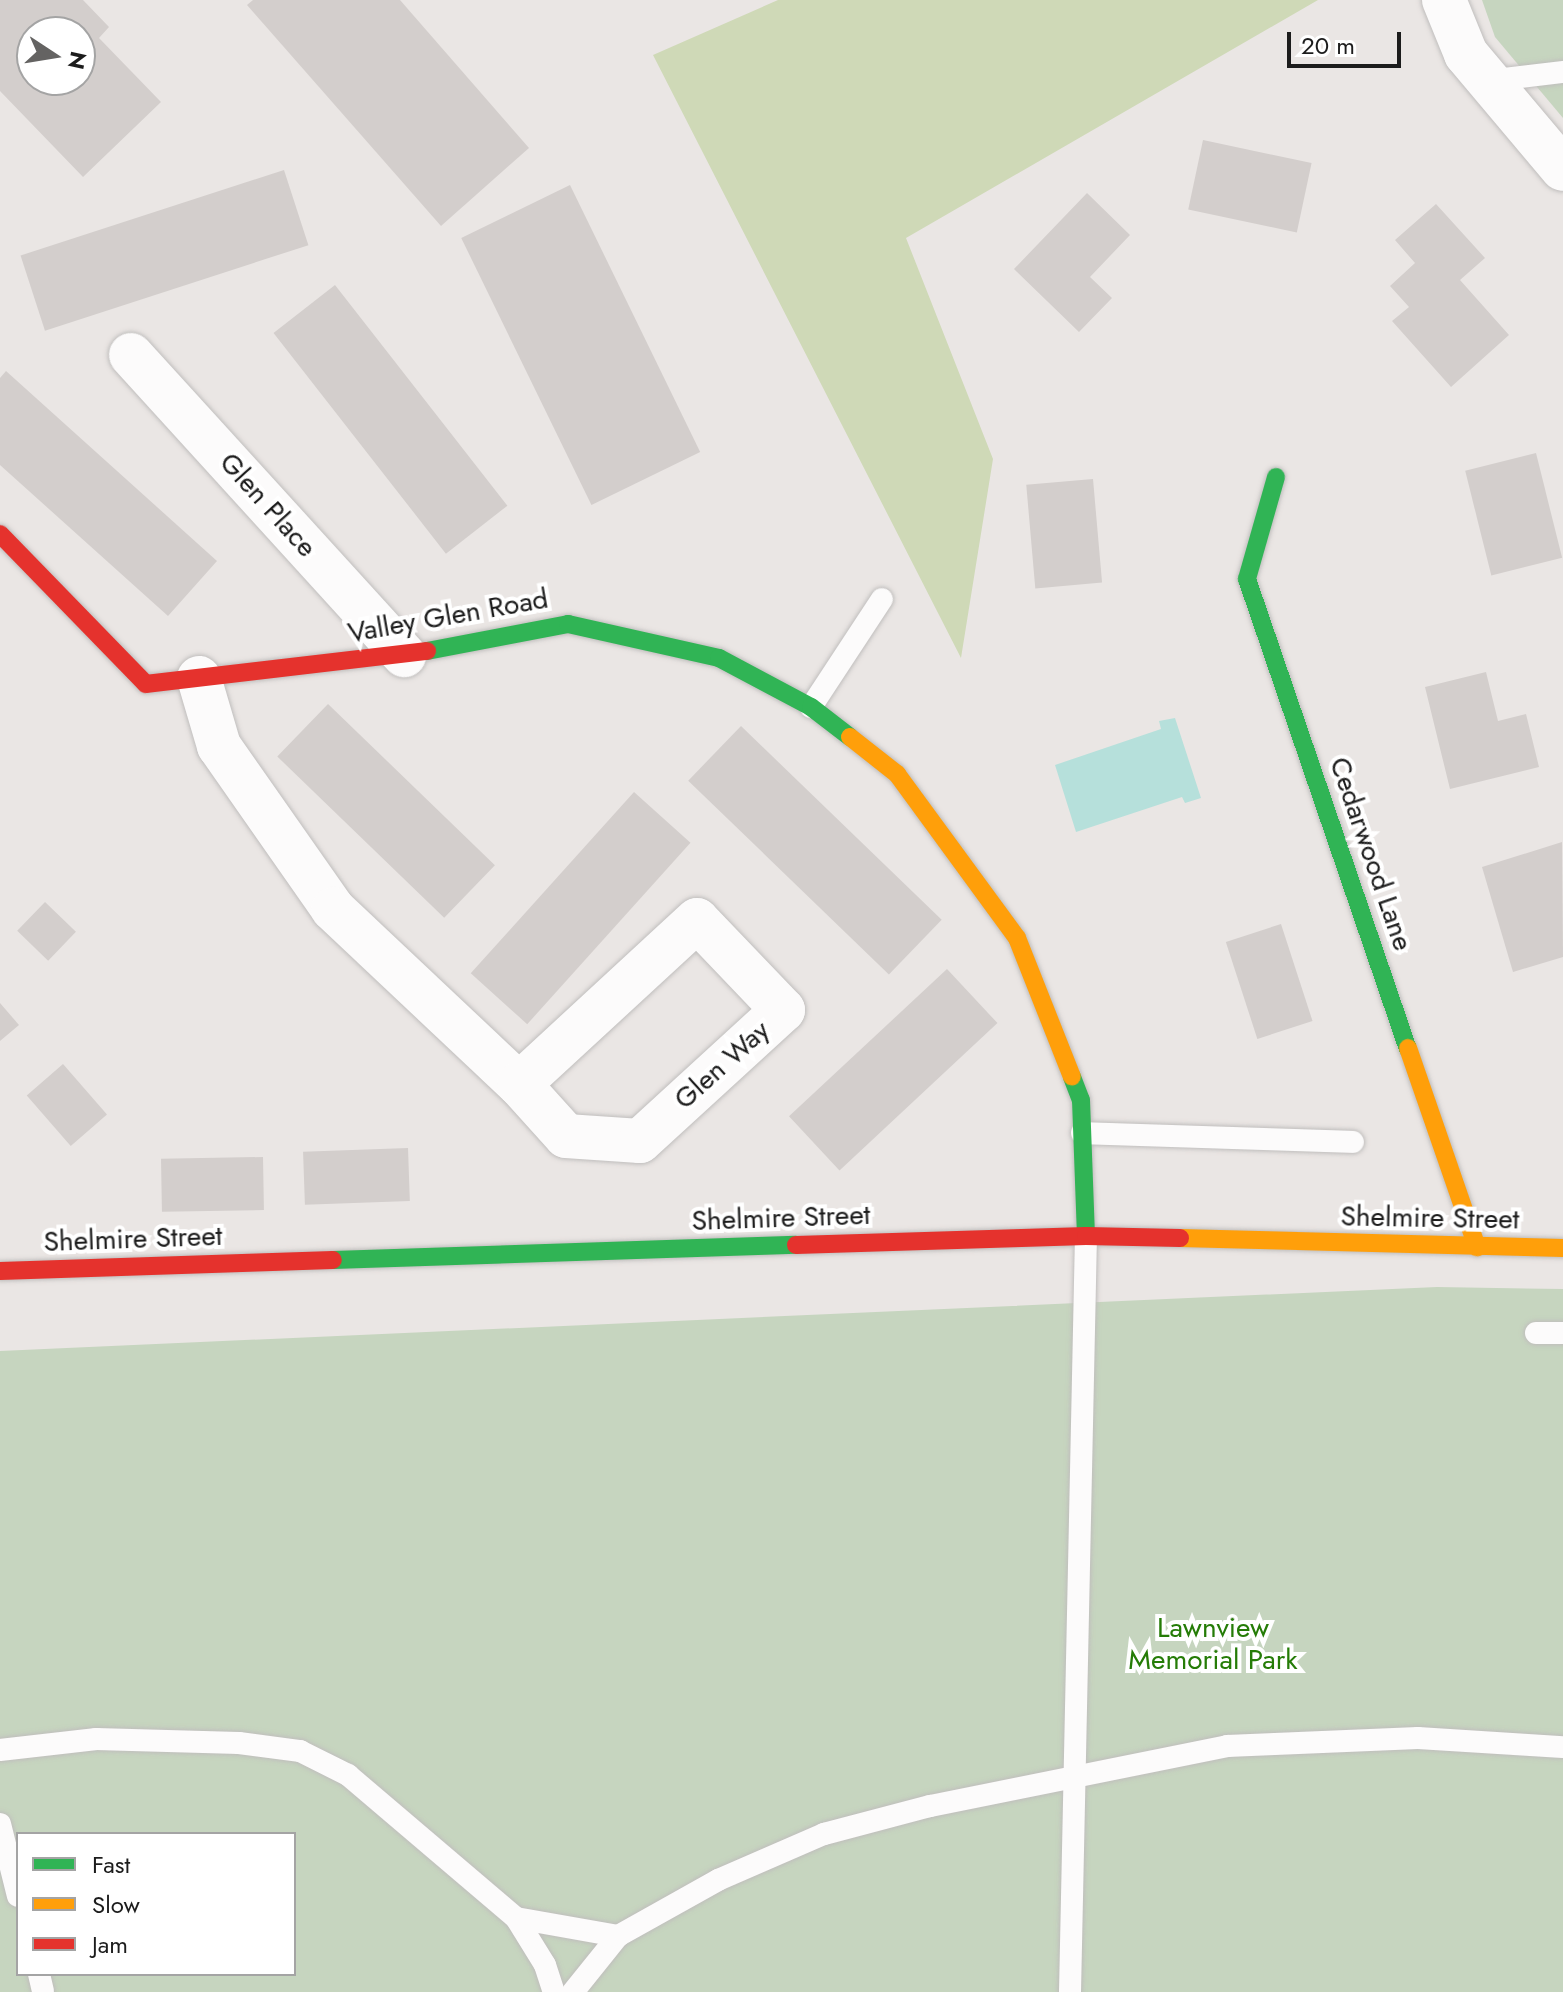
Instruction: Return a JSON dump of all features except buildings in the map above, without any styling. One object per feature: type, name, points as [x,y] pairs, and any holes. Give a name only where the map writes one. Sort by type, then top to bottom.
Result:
[{"type":"street","points":[[1444,0],[1466,54],[1563,169]]},
{"type":"street","name":"Glen Place","points":[[131,355],[404,655]]},
{"type":"street","name":"Cedarwood Lane","points":[[1276,477],[1247,579],[1477,1247]]},
{"type":"street","name":"Valley Glen Road","points":[[0,534],[146,684],[404,655],[568,624],[719,658],[811,707],[897,774],[1017,938],[1081,1100],[1086,1236]]},
{"type":"street","name":"Glen Way","points":[[199,678],[219,746],[333,909],[519,1084],[566,1136],[640,1141],[783,1010],[697,920],[519,1084]]},
{"type":"street","name":"Shelmire Street","points":[[0,1271],[1086,1236],[1563,1248]]},
{"type":"lane","points":[[1486,81],[1563,72]]},
{"type":"lane","points":[[811,707],[882,599]]},
{"type":"lane","points":[[1082,1133],[1353,1142]]},
{"type":"lane","points":[[1070,1992],[1079,1780],[1086,1236]]},
{"type":"lane","points":[[1536,1333],[1563,1333]]},
{"type":"lane","points":[[573,1992],[618,1936],[718,1880],[824,1834],[930,1806],[1079,1780],[1227,1746],[1418,1738],[1563,1747]]},
{"type":"lane","points":[[0,1750],[96,1739],[239,1743],[300,1751],[348,1775],[516,1918],[545,1965],[554,1992]]},
{"type":"lane","points":[[0,1824],[16,1888]]},
{"type":"lane","points":[[516,1918],[618,1936]]},
{"type":"green space","points":[[778,0],[1318,0],[906,238],[993,459],[961,658],[653,55]]},
{"type":"green space","points":[[1482,0],[1563,0],[1563,118],[1495,37]]},
{"type":"green space","name":"Lawnview Memorial Park","points":[[1437,1287],[1563,1289],[1563,1992],[0,1992],[0,1351]]},
{"type":"water","points":[[1175,718],[1201,798],[1185,803],[1182,797],[1076,832],[1055,765],[1161,729],[1159,721]]},
{"type":"traffic: fast","points":[[1276,477],[1247,579],[1408,1048]]},
{"type":"traffic: fast","points":[[427,651],[568,624],[719,658],[811,707],[850,737]]},
{"type":"traffic: fast","points":[[1072,1077],[1081,1100],[1086,1236]]},
{"type":"traffic: fast","points":[[333,1260],[796,1245]]},
{"type":"traffic: slow","points":[[850,737],[897,774],[1017,938],[1072,1077]]},
{"type":"traffic: slow","points":[[1408,1048],[1477,1247]]},
{"type":"traffic: slow","points":[[1180,1238],[1563,1248]]},
{"type":"traffic: jam","points":[[0,534],[146,684],[427,651]]},
{"type":"traffic: jam","points":[[796,1245],[1086,1236],[1180,1238]]},
{"type":"traffic: jam","points":[[0,1271],[333,1260]]}]
